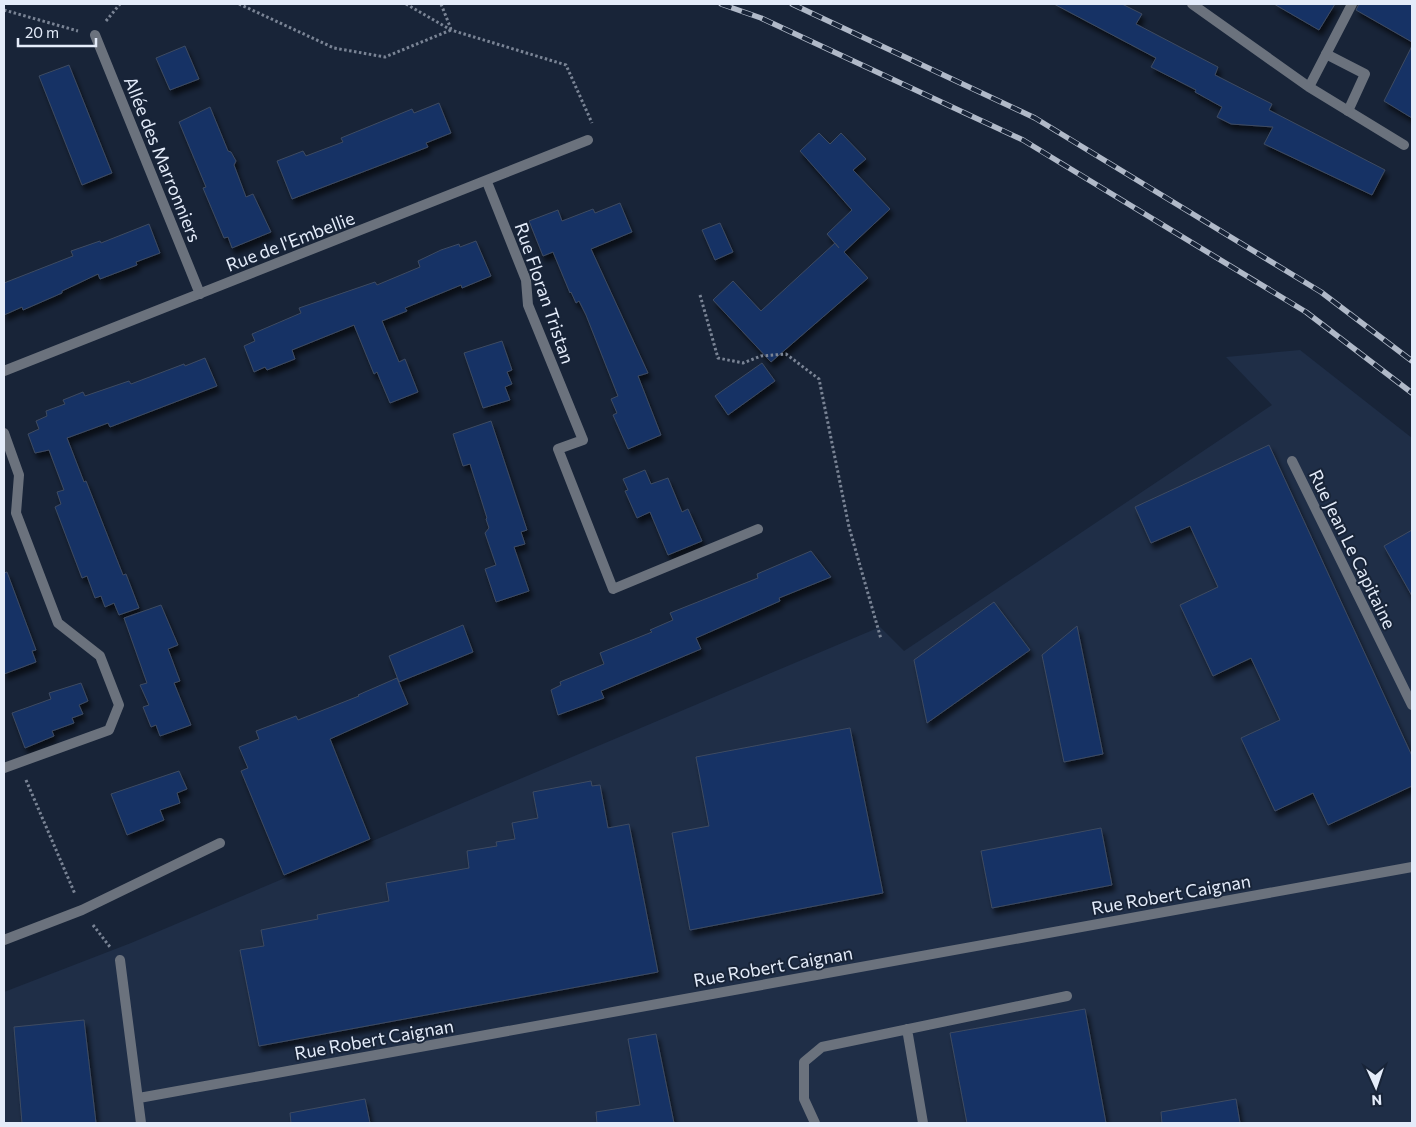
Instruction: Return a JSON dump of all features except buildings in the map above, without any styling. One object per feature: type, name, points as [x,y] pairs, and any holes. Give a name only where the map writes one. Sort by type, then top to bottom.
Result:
[{"type":"street","points":[[1192,4],[1309,87],[1404,145]]},
{"type":"street","points":[[1309,87],[1352,4]]},
{"type":"street","name":"Allée des Marronniers","points":[[95,36],[200,294]]},
{"type":"street","points":[[1326,54],[1365,74],[1348,111]]},
{"type":"street","name":"Rue de l'Embellie","points":[[4,371],[487,182],[588,140]]},
{"type":"street","name":"Rue Floran Tristan","points":[[487,182],[526,280],[528,305],[583,440],[558,449],[613,588],[758,529]]},
{"type":"street","points":[[4,432],[19,475],[16,513],[58,623],[100,656],[119,705],[109,730],[4,768]]},
{"type":"street","name":"Rue Jean Le Capitaine","points":[[1292,461],[1412,705]]},
{"type":"street","points":[[4,940],[82,910],[220,843]]},
{"type":"street","name":"Rue Robert Caignan","points":[[139,1098],[1412,867]]},
{"type":"street","points":[[120,960],[141,1123]]},
{"type":"street","points":[[815,1123],[804,1099],[804,1062],[822,1047],[1067,996]]},
{"type":"street","points":[[908,1029],[923,1123]]},
{"type":"path","points":[[239,4],[334,48],[385,57],[451,30]]},
{"type":"path","points":[[406,4],[451,30],[566,65],[592,122],[588,140]]},
{"type":"path","points":[[441,4],[451,30]]},
{"type":"path","points":[[4,10],[95,36]]},
{"type":"path","points":[[700,295],[718,358],[742,363],[761,356],[786,354],[820,379],[849,527],[880,639]]},
{"type":"path","points":[[19,763],[82,910],[120,960]]},
{"type":"shaded area","points":[[1300,350],[1412,438],[1412,1123],[4,1123],[4,992],[131,943],[880,627],[904,651],[1272,405],[1226,357]]},
{"type":"railway","points":[[721,4],[761,18],[1023,140],[1306,312],[1412,393]]},
{"type":"railway","points":[[792,4],[1035,118],[1321,292],[1412,361]]}]
